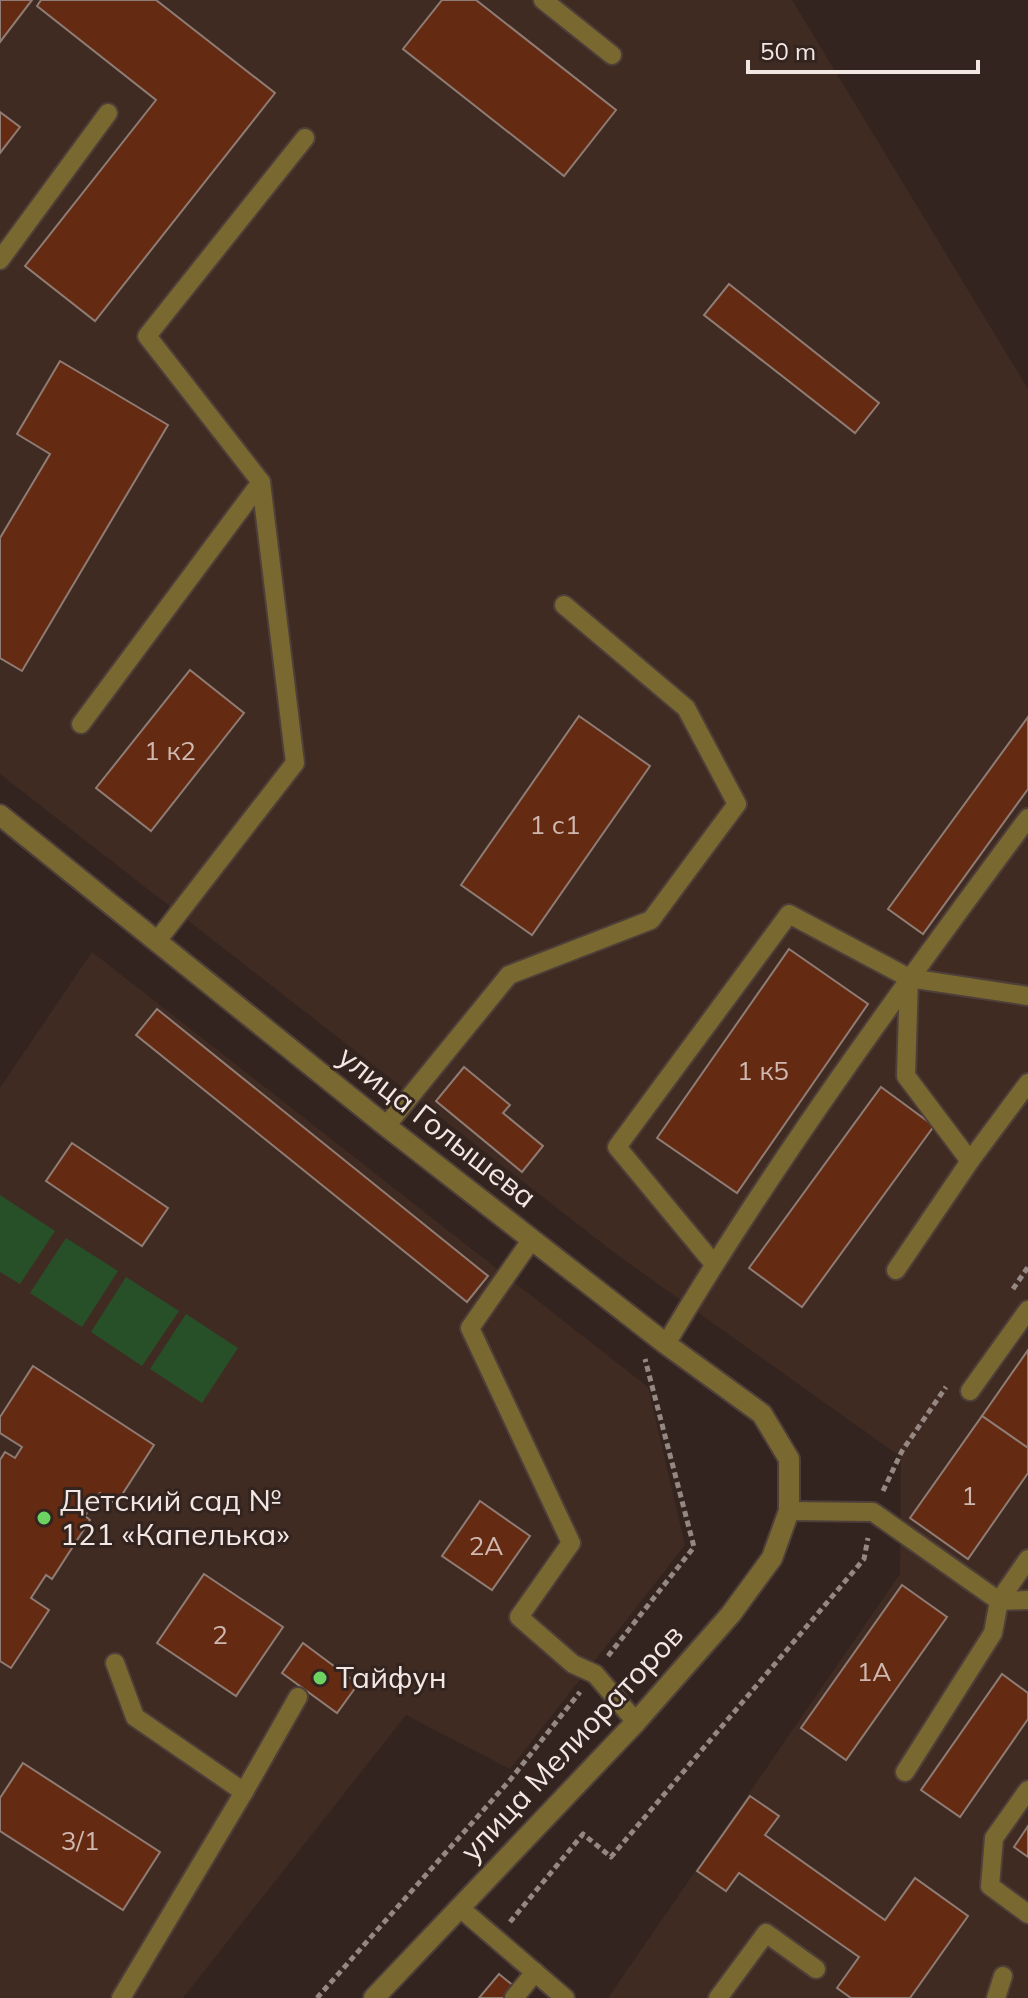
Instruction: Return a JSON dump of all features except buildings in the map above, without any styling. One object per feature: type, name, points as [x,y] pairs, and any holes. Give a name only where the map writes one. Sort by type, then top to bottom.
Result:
[{"type":"street","name":"улица Голышева","points":[[0,815],[386,1126],[666,1344],[762,1414],[789,1459],[789,1511]]},
{"type":"street","name":"улица Мелиораторов","points":[[374,1998],[636,1722],[731,1614],[772,1558],[789,1511]]},
{"type":"lane","points":[[543,0],[612,55]]},
{"type":"lane","points":[[0,260],[108,113]]},
{"type":"lane","points":[[157,941],[295,763],[261,482],[147,336],[305,138]]},
{"type":"lane","points":[[81,724],[261,482]]},
{"type":"lane","points":[[386,1126],[509,975],[651,920],[737,804],[686,708],[564,605]]},
{"type":"lane","points":[[666,1344],[714,1264],[909,978],[1028,818]]},
{"type":"lane","points":[[714,1264],[617,1147],[789,914],[909,978],[1028,996]]},
{"type":"lane","points":[[909,978],[906,1076],[970,1161]]},
{"type":"lane","points":[[896,1270],[970,1161],[1028,1083]]},
{"type":"lane","points":[[532,1239],[470,1328],[571,1543],[519,1617],[573,1664],[595,1674],[636,1722]]},
{"type":"lane","points":[[970,1391],[1028,1310]]},
{"type":"lane","points":[[789,1511],[873,1512],[999,1601],[1028,1600]]},
{"type":"lane","points":[[905,1772],[993,1633],[999,1601],[1028,1559]]},
{"type":"lane","points":[[115,1663],[135,1717],[244,1792]]},
{"type":"lane","points":[[121,1998],[298,1697]]},
{"type":"lane","points":[[1028,1790],[994,1838],[990,1886],[1028,1914]]},
{"type":"lane","points":[[460,1908],[565,1998]]},
{"type":"lane","points":[[718,1998],[766,1933],[816,1969]]},
{"type":"lane","points":[[514,1998],[535,1972]]},
{"type":"lane","points":[[996,1998],[1003,1976]]},
{"type":"path","points":[[317,1998],[510,1780],[694,1547],[642,1348]]},
{"type":"path","points":[[496,1939],[583,1834],[611,1857],[864,1559],[873,1512]]},
{"type":"shaded area","points":[[0,0],[792,0],[1028,389],[1028,1998],[608,1998],[900,1574],[901,1457],[616,1254],[0,774]]},
{"type":"shaded area","points":[[92,952],[648,1387],[685,1545],[510,1769],[406,1715],[183,1998],[0,1998],[0,1088]]},
{"type":"green space","points":[[0,1195],[55,1231],[20,1284],[0,1272]]},
{"type":"green space","points":[[66,1238],[118,1271],[82,1327],[30,1293]]},
{"type":"green space","points":[[126,1277],[179,1311],[142,1366],[91,1332]]},
{"type":"green space","points":[[186,1314],[238,1348],[202,1403],[150,1369]]},
{"type":"place","name":"Детский сад № 121 «Капелька»","points":[[44,1518]]},
{"type":"place","name":"Тайфун","points":[[320,1678]]}]
